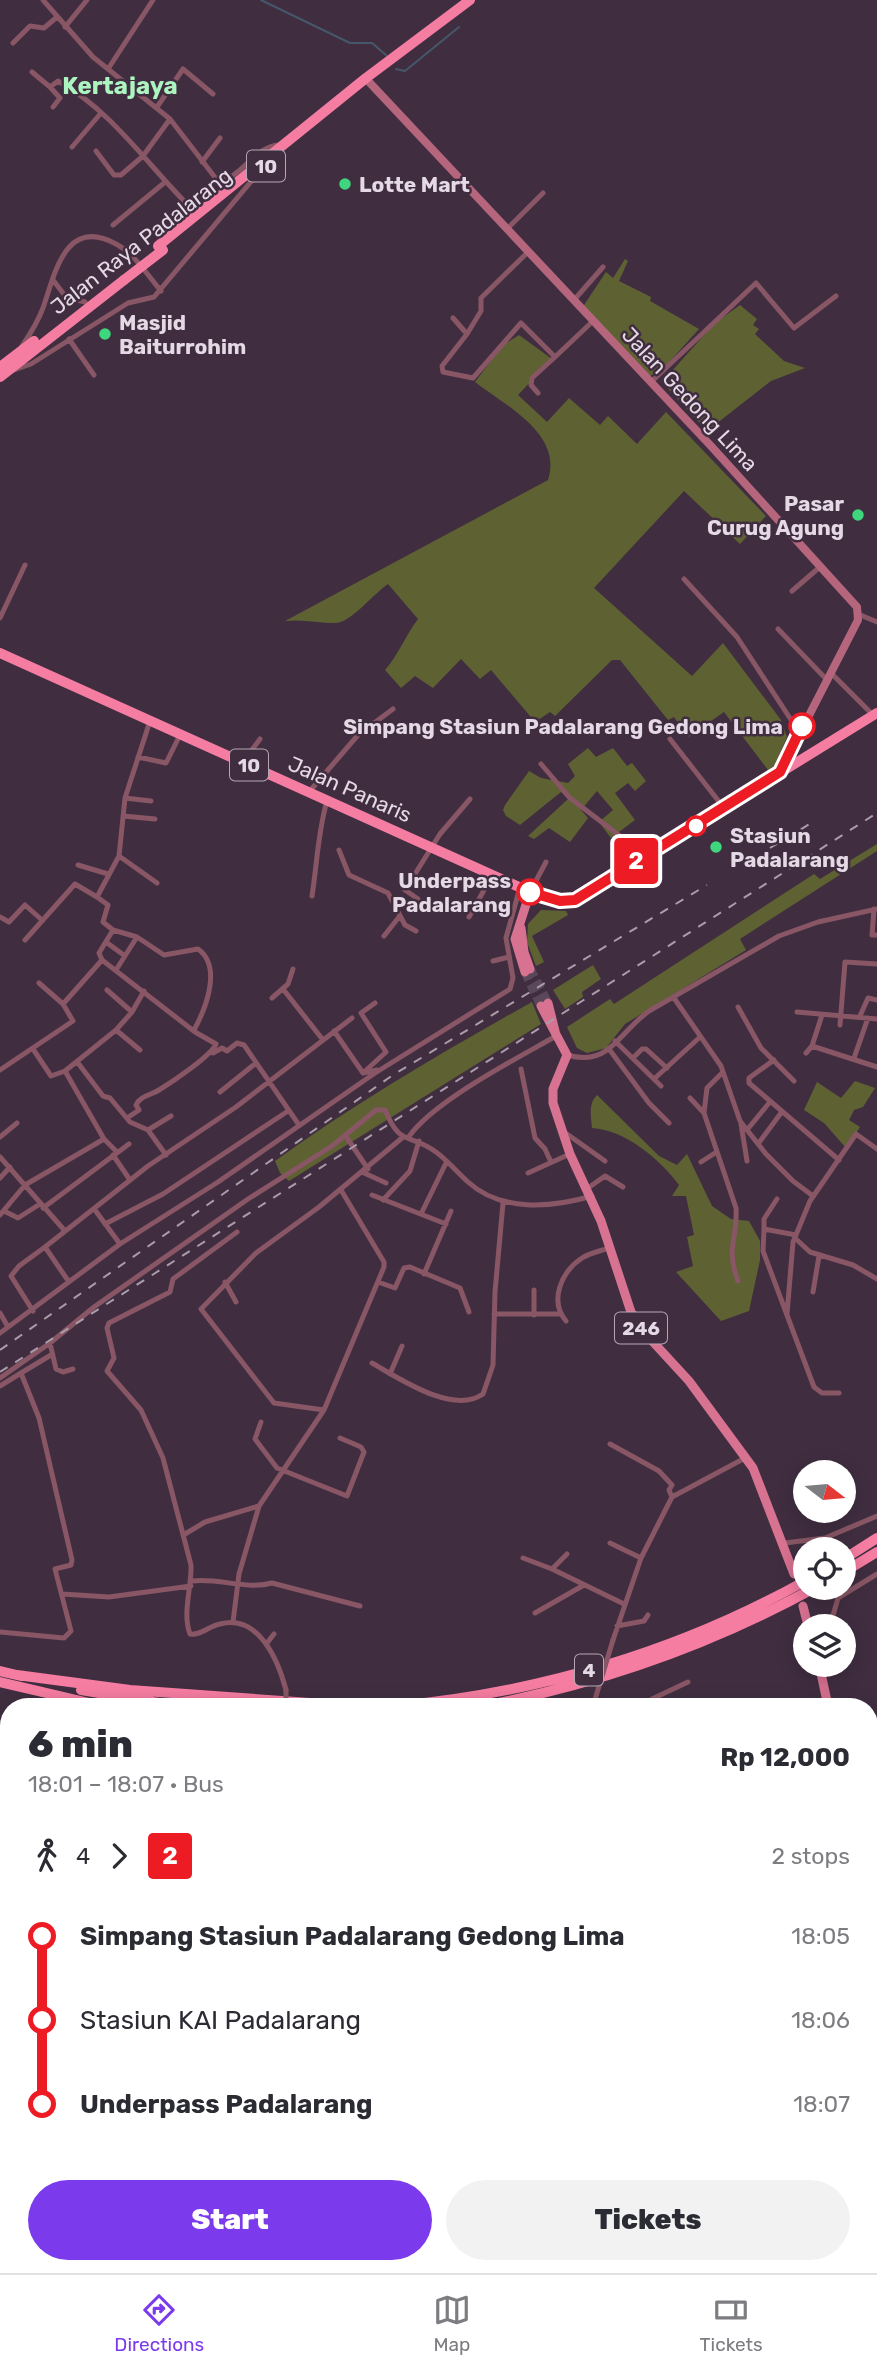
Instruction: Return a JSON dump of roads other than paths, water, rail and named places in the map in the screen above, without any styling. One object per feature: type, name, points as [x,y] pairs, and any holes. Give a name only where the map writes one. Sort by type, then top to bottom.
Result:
[{"type":"highway","name":"Jalan Raya Padalarang","points":[[2,372],[259,172],[467,1]]},
{"type":"highway","name":"Jalan Raya Padalarang","points":[[160,248],[366,78],[401,54]]},
{"type":"highway","name":"Jalan Raya Padalarang","points":[[2,372],[17,354],[122,277]]},
{"type":"highway","name":"Jalan Panaris","points":[[0,653],[525,889]]},
{"type":"highway","name":"10","points":[[525,889],[560,901],[575,900],[875,714]]},
{"type":"highway","points":[[856,1551],[877,1538]]},
{"type":"highway","points":[[856,1565],[877,1552]]},
{"type":"highway","name":"4","points":[[464,1698],[544,1683],[643,1653],[720,1624],[793,1587]]},
{"type":"highway","name":"4","points":[[526,1698],[646,1665],[720,1636],[793,1599]]},
{"type":"highway","points":[[0,1671],[123,1698]]},
{"type":"highway","points":[[17,1675],[130,1690],[241,1698]]},
{"type":"highway","points":[[0,1682],[68,1698]]},
{"type":"main road","points":[[525,889],[521,919],[527,970]]},
{"type":"main road","points":[[544,1005],[567,1055]]},
{"type":"main road","name":"246","points":[[567,1055],[552,1097],[562,1134],[590,1192],[624,1295],[640,1326],[690,1381],[746,1457],[785,1543],[793,1571]]},
{"type":"main road","points":[[803,1606],[805,1614]]},
{"type":"main road","points":[[822,1677],[826,1698]]},
{"type":"street","points":[[43,0],[65,27],[108,69],[170,119],[202,162],[221,181],[264,149],[285,145]]},
{"type":"street","points":[[65,27],[87,0]]},
{"type":"street","points":[[108,69],[153,0]]},
{"type":"street","points":[[13,43],[30,26],[44,28],[57,18]]},
{"type":"street","points":[[157,107],[182,69],[191,73],[213,93]]},
{"type":"street","points":[[32,72],[60,98],[53,107]]},
{"type":"street","points":[[50,87],[59,81],[85,98],[132,141],[164,183],[185,202]]},
{"type":"street","name":"Jalan Gedong Lima","points":[[370,83],[853,600],[858,614]]},
{"type":"street","points":[[72,147],[101,113]]},
{"type":"street","points":[[96,151],[114,175],[119,176],[143,156],[170,119]]},
{"type":"street","points":[[202,162],[220,138]]},
{"type":"street","points":[[2,372],[31,364],[128,303],[154,297],[259,172]]},
{"type":"street","points":[[113,225],[164,183]]},
{"type":"street","points":[[507,229],[543,194]]},
{"type":"street","points":[[17,354],[34,327],[53,280],[54,270],[65,250],[77,240],[92,238],[117,244],[161,290]]},
{"type":"street","points":[[528,252],[481,298],[481,311],[442,366],[443,372],[473,378],[520,324],[527,327],[555,356]]},
{"type":"street","points":[[574,300],[603,267]]},
{"type":"street","points":[[53,280],[66,297],[85,302]]},
{"type":"street","points":[[651,382],[756,283],[794,328],[836,296]]},
{"type":"street","points":[[453,318],[467,334]]},
{"type":"street","points":[[538,393],[531,385],[531,378],[593,321]]},
{"type":"street","points":[[69,340],[94,375]]},
{"type":"street","points":[[0,618],[25,565]]},
{"type":"street","points":[[792,591],[821,566]]},
{"type":"street","points":[[684,579],[737,636],[799,732]]},
{"type":"street","points":[[780,772],[830,677],[858,620],[858,614],[877,622]]},
{"type":"street","points":[[778,629],[875,714]]},
{"type":"street","points":[[309,792],[358,735],[393,709]]},
{"type":"street","points":[[97,897],[119,856],[125,798],[150,721]]},
{"type":"street","points":[[138,757],[166,763],[181,734]]},
{"type":"street","points":[[243,762],[260,739]]},
{"type":"street","points":[[670,739],[724,809]]},
{"type":"street","points":[[541,764],[570,798],[620,836],[638,860]]},
{"type":"street","points":[[125,798],[151,801]]},
{"type":"street","points":[[418,899],[405,891],[433,847],[470,799]]},
{"type":"street","points":[[312,896],[321,843],[320,823],[327,801]]},
{"type":"street","points":[[124,816],[155,819]]},
{"type":"street","points":[[340,850],[349,875],[388,893],[399,917],[405,925],[416,931]]},
{"type":"street","points":[[119,856],[157,883]]},
{"type":"street","points":[[0,1333],[120,1244],[218,1182],[386,1066],[510,989],[513,978],[509,957],[509,923],[525,889],[546,862]]},
{"type":"street","points":[[78,865],[107,877]]},
{"type":"street","points":[[469,917],[493,874]]},
{"type":"street","points":[[25,940],[75,884],[108,905],[103,922],[113,930],[136,937],[164,955],[198,949],[203,953],[211,979],[208,1006],[194,1030]]},
{"type":"street","points":[[0,917],[9,922],[25,905],[42,920]]},
{"type":"street","points":[[567,1055],[595,1059],[609,1049],[632,1023],[779,936],[818,922],[875,909],[872,935],[877,935]]},
{"type":"street","points":[[384,936],[399,917]]},
{"type":"street","points":[[113,930],[99,953],[102,960],[216,1044],[203,1058]]},
{"type":"street","points":[[117,970],[136,937]]},
{"type":"street","points":[[106,942],[125,956]]},
{"type":"street","points":[[494,961],[509,957]]},
{"type":"street","points":[[63,1004],[102,960]]},
{"type":"street","points":[[840,1025],[845,962],[877,964]]},
{"type":"street","points":[[272,998],[283,989],[293,969]]},
{"type":"street","points":[[0,1070],[73,1021],[63,1004],[39,983]]},
{"type":"street","points":[[283,989],[323,1040]]},
{"type":"street","points":[[107,990],[132,1012]]},
{"type":"street","points":[[33,1049],[51,1076],[65,1071],[116,1030],[132,1012],[144,991]]},
{"type":"street","points":[[674,998],[723,1072],[740,1121],[747,1161]]},
{"type":"street","points":[[860,1016],[868,998],[877,1000]]},
{"type":"street","points":[[363,1073],[386,1052],[362,1013],[375,1003]]},
{"type":"street","points":[[738,1007],[761,1048],[794,1081]]},
{"type":"street","points":[[797,1012],[877,1019]]},
{"type":"street","points":[[806,1054],[812,1046],[822,1015]]},
{"type":"street","points":[[33,1311],[11,1276],[19,1266],[95,1210],[130,1180],[352,1018]]},
{"type":"street","points":[[854,1058],[868,1018]]},
{"type":"street","points":[[116,1030],[141,1050]]},
{"type":"street","points":[[334,1031],[363,1073]]},
{"type":"street","points":[[324,1410],[274,1403],[201,1312],[225,1282],[256,1253],[365,1171],[435,1110],[556,1036]]},
{"type":"street","points":[[654,1079],[700,1037]]},
{"type":"street","points":[[615,1041],[661,1086]]},
{"type":"street","points":[[127,1118],[139,1110],[136,1105],[139,1099],[160,1089],[203,1058],[220,1049],[228,1051],[241,1043],[299,1125]]},
{"type":"street","points":[[812,1046],[877,1068]]},
{"type":"street","points":[[609,1049],[649,1102],[670,1123]]},
{"type":"street","points":[[633,1058],[642,1049],[646,1049],[667,1068]]},
{"type":"street","points":[[774,1060],[748,1080],[769,1103],[838,1160]]},
{"type":"street","points":[[78,1063],[103,1096],[110,1098],[127,1118],[148,1130],[166,1155]]},
{"type":"street","points":[[220,1092],[256,1063]]},
{"type":"street","points":[[363,1073],[386,1066]]},
{"type":"street","points":[[521,1069],[535,1138],[545,1149],[551,1162]]},
{"type":"street","points":[[65,1071],[130,1180]]},
{"type":"street","points":[[723,1072],[707,1088],[704,1113],[715,1153],[727,1175],[736,1208],[737,1223],[730,1251],[738,1281]]},
{"type":"street","points":[[690,1098],[704,1113]]},
{"type":"street","points":[[747,1130],[769,1103]]},
{"type":"street","points":[[0,1378],[50,1343],[94,1307],[345,1135],[376,1110],[385,1110],[392,1126],[405,1138],[419,1141],[436,1152],[481,1192],[503,1203],[569,1203],[590,1192],[605,1176],[623,1187]]},
{"type":"street","points":[[105,1223],[163,1194],[288,1111]]},
{"type":"street","points":[[758,1144],[781,1113]]},
{"type":"street","points":[[148,1130],[171,1116]]},
{"type":"street","points":[[740,1121],[793,1181],[813,1196]]},
{"type":"street","points":[[0,1137],[17,1123]]},
{"type":"street","points":[[562,1134],[567,1133],[605,1161]]},
{"type":"street","points":[[787,1314],[789,1267],[796,1237],[813,1196],[856,1134],[877,1149]]},
{"type":"street","points":[[345,1135],[365,1171],[386,1183]]},
{"type":"street","points":[[104,1139],[25,1185],[2,1213],[18,1217],[41,1206],[129,1144]]},
{"type":"street","points":[[383,1200],[410,1171],[419,1141]]},
{"type":"street","points":[[701,1162],[715,1153]]},
{"type":"street","points":[[528,1173],[570,1154]]},
{"type":"street","points":[[0,1157],[65,1231]]},
{"type":"street","points":[[421,1214],[446,1163]]},
{"type":"street","points":[[0,1178],[10,1167]]},
{"type":"street","points":[[233,1622],[238,1582],[259,1506],[324,1410],[384,1262],[341,1190]]},
{"type":"street","points":[[372,1195],[446,1224]]},
{"type":"street","points":[[777,1199],[764,1219],[763,1251],[817,1391],[839,1393]]},
{"type":"street","points":[[372,1363],[390,1374],[454,1402],[464,1403],[483,1394],[493,1365],[494,1314],[503,1203]]},
{"type":"street","points":[[95,1210],[120,1244]]},
{"type":"street","points":[[424,1274],[450,1211]]},
{"type":"street","points":[[764,1228],[796,1237]]},
{"type":"street","points":[[237,1232],[173,1279],[170,1292],[109,1324],[107,1328],[114,1358],[107,1373],[141,1410],[163,1458],[185,1535],[192,1583],[187,1626],[190,1634],[196,1635],[218,1624],[233,1622],[243,1625],[267,1643],[277,1660],[286,1698]]},
{"type":"street","points":[[796,1237],[800,1246],[820,1256],[853,1265],[877,1279]]},
{"type":"street","points":[[45,1247],[69,1282]]},
{"type":"street","points":[[566,1321],[559,1314],[555,1299],[570,1270],[581,1258],[609,1248]]},
{"type":"street","points":[[813,1292],[820,1256]]},
{"type":"street","points":[[378,1282],[396,1288],[406,1266],[460,1288],[469,1312]]},
{"type":"street","points":[[225,1282],[236,1303]]},
{"type":"street","points":[[534,1290],[534,1315]]},
{"type":"street","points":[[0,1313],[8,1327]]},
{"type":"street","points":[[494,1314],[559,1314]]},
{"type":"street","points":[[50,1343],[51,1355],[60,1372],[73,1369]]},
{"type":"street","points":[[390,1374],[402,1346]]},
{"type":"street","points":[[0,1386],[51,1355]]},
{"type":"street","points":[[0,1632],[68,1637],[71,1631],[55,1569],[71,1564],[72,1560],[38,1413],[21,1373]]},
{"type":"street","points":[[261,1422],[255,1439],[276,1467],[347,1496],[364,1452],[361,1447],[340,1438]]},
{"type":"street","points":[[610,1444],[659,1471],[672,1485],[669,1490],[672,1497]]},
{"type":"street","points":[[595,1698],[641,1558],[672,1497],[746,1457]]},
{"type":"street","points":[[185,1535],[205,1522],[259,1506]]},
{"type":"street","points":[[785,1543],[825,1538],[877,1516]]},
{"type":"street","points":[[610,1543],[641,1558]]},
{"type":"street","points":[[552,1569],[567,1554]]},
{"type":"street","points":[[523,1558],[624,1604]]},
{"type":"street","points":[[833,1614],[838,1598],[877,1574]]},
{"type":"street","points":[[62,1594],[109,1597],[192,1583],[238,1582],[263,1586],[272,1583],[360,1605]]},
{"type":"street","points":[[535,1613],[584,1586]]},
{"type":"street","points":[[617,1626],[644,1621],[648,1615]]},
{"type":"street","points":[[267,1643],[274,1634]]},
{"type":"street","points":[[654,1698],[688,1682]]},
{"type":"waterway","points":[[261,0],[350,43],[372,43],[386,55]]},
{"type":"waterway","points":[[396,69],[405,71],[459,27]]},
{"type":"tunnel","points":[[530,969],[548,1003]]},
{"type":"tunnel","points":[[525,972],[541,1006]]},
{"type":"railway","points":[[0,1372],[877,813]]},
{"type":"railway","points":[[770,848],[813,822]]},
{"type":"railway","points":[[0,1350],[393,1075],[707,885]]},
{"type":"place","name":"Lotte Mart","points":[[345,184]]},
{"type":"place","name":"Masjid Baiturrohim","points":[[105,334]]},
{"type":"place","name":"Pasar Curug Agung","points":[[858,515]]},
{"type":"place","name":"Simpang Stasiun Padalarang Gedong Lima","points":[[802,726]]},
{"type":"place","name":"Stasiun Padalarang","points":[[716,847]]},
{"type":"place","name":"Underpass Padalarang","points":[[530,892]]},
{"type":"district","name":"Kertajaya","points":[[120,86]]}]
